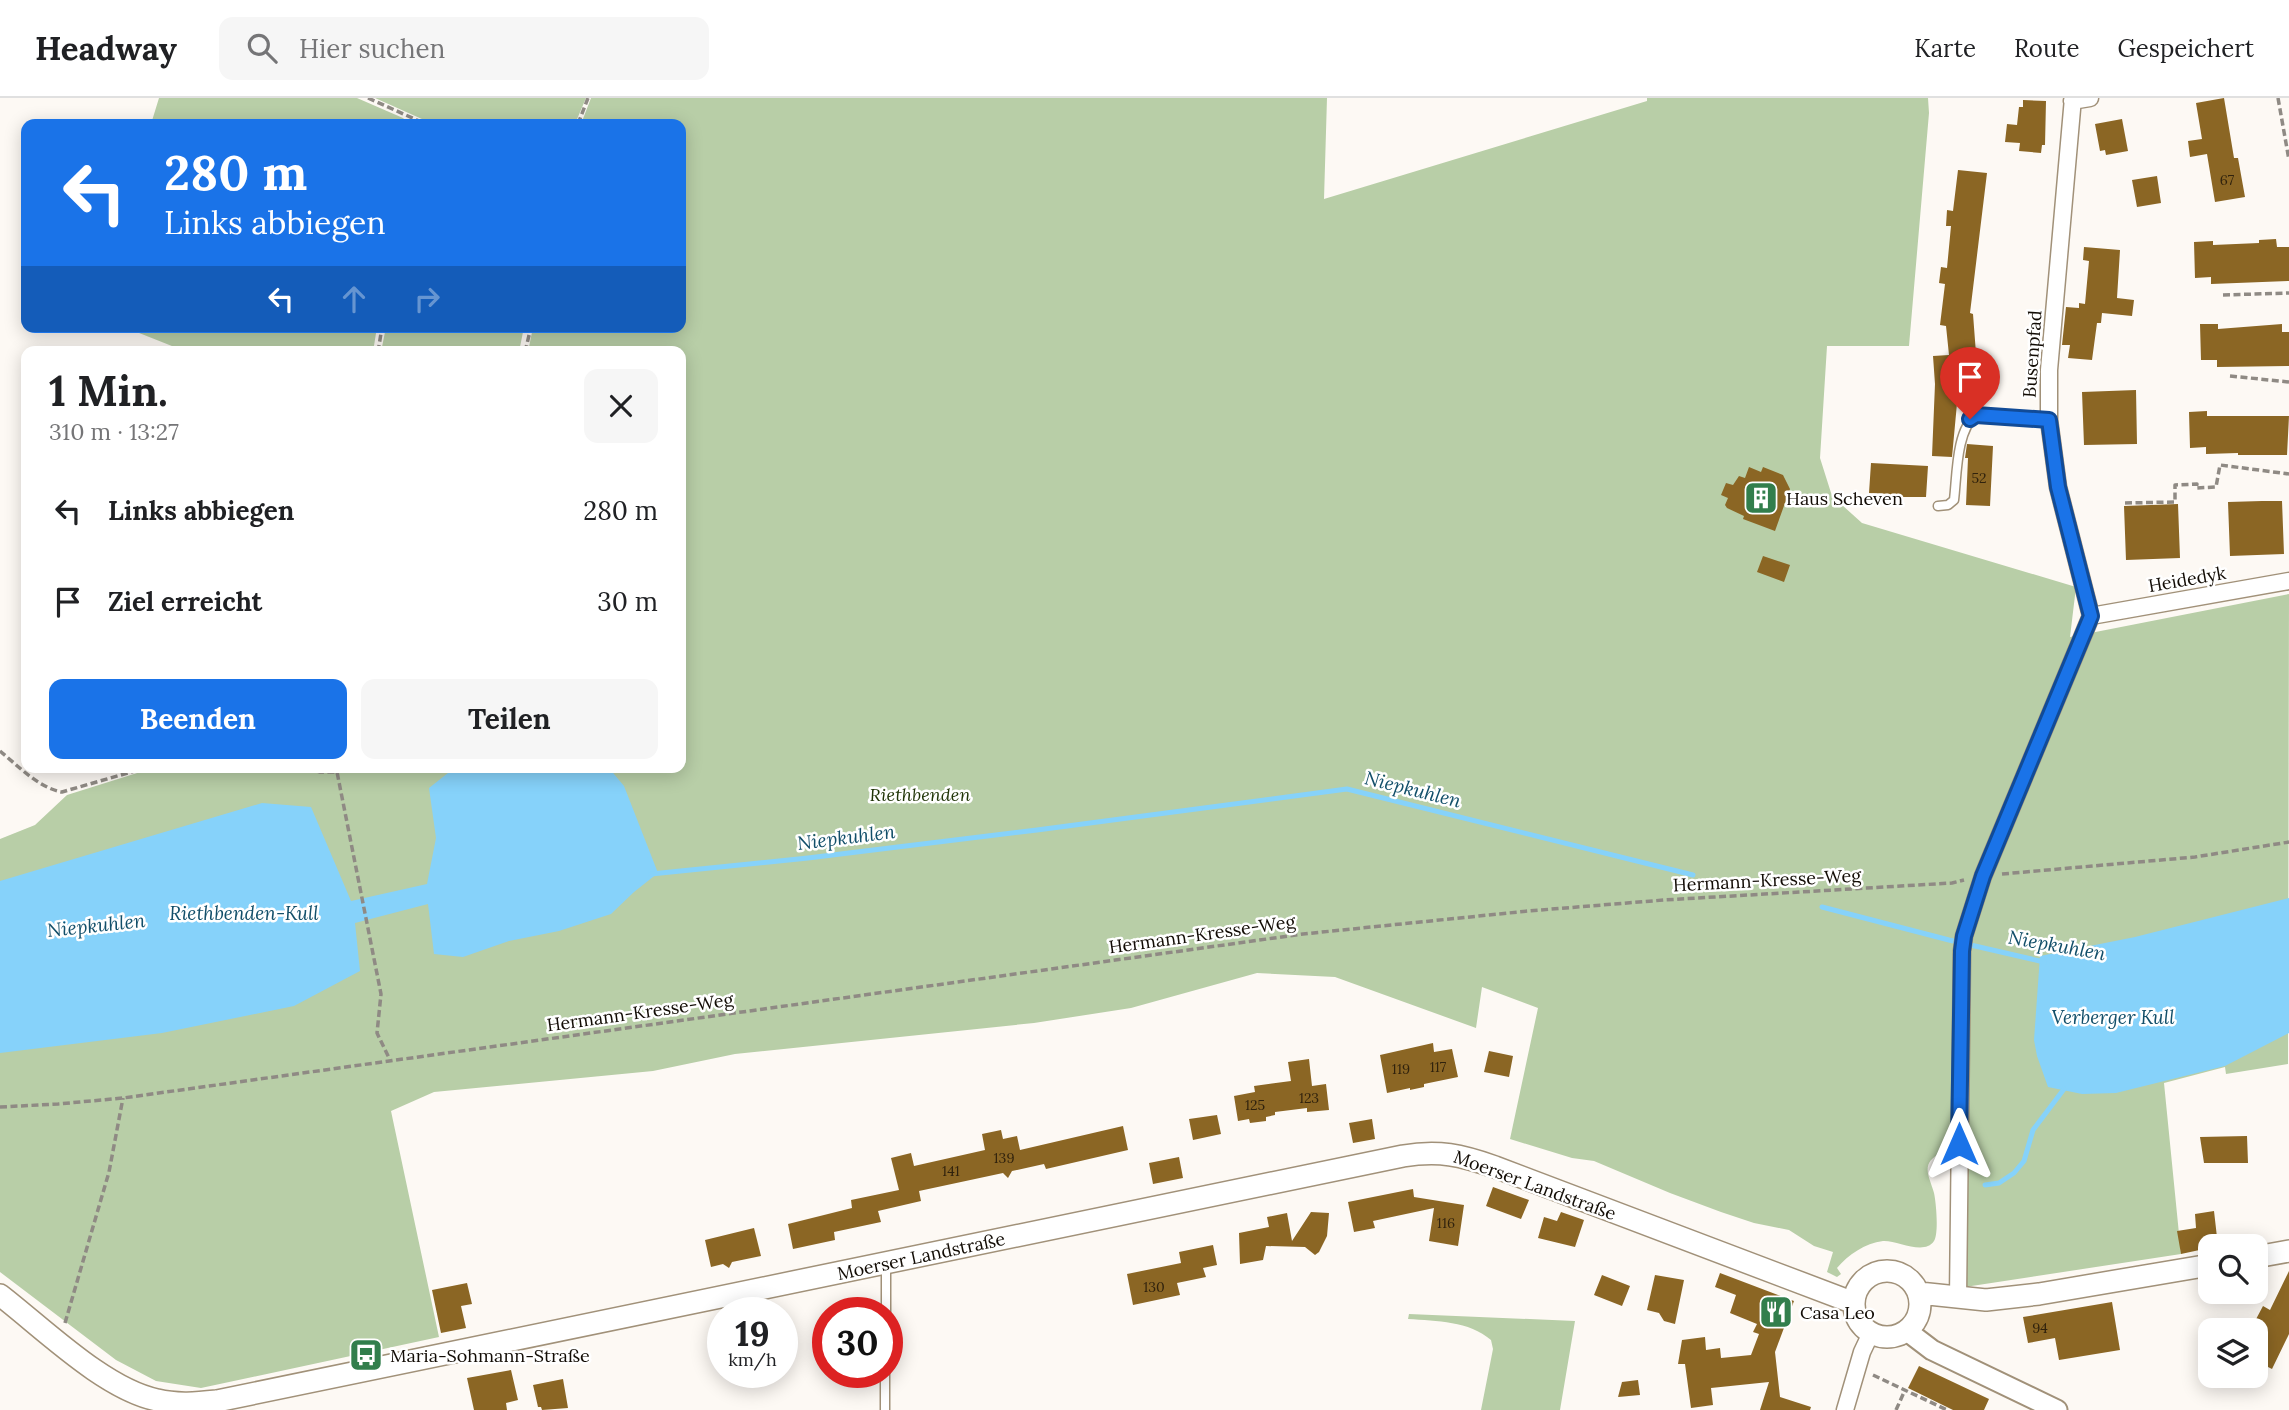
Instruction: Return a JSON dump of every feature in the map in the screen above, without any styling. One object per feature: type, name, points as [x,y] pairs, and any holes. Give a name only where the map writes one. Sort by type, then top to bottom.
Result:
[{"type":"main road","name":"Moerser Landstraße","points":[[0,1295],[104,1377],[144,1404],[217,1401],[1431,1152],[1458,1155],[1495,1167],[1854,1303]]},
{"type":"main road","points":[[2268,1255],[2289,1251]]},
{"type":"main road","points":[[1919,1293],[1986,1300],[2198,1267]]},
{"type":"main road","points":[[1884,1271],[1902,1275],[1910,1280],[1919,1293],[1919,1314],[1907,1331],[1889,1338],[1871,1333],[1858,1320],[1854,1303],[1866,1278],[1884,1271]]},
{"type":"street","points":[[2073,99],[2090,98]]},
{"type":"street","name":"Busenpfad","points":[[2073,99],[2049,370],[2049,420],[2058,487],[2091,616]]},
{"type":"street","name":"Heidedyk","points":[[2091,616],[2289,581]]},
{"type":"street","points":[[1958,1298],[1963,944],[1983,876],[2091,616]]},
{"type":"street","points":[[1907,1331],[1932,1350],[2051,1409]]},
{"type":"street","points":[[1845,1410],[1857,1367],[1871,1333]]},
{"type":"lane","points":[[1938,506],[1948,506],[1954,500],[1963,434],[1970,419],[1976,415],[2049,420]]},
{"type":"lane","points":[[886,1264],[886,1297]]},
{"type":"lane","points":[[885,1410],[886,1388]]},
{"type":"path","points":[[368,98],[410,119]]},
{"type":"path","points":[[580,119],[588,98]]},
{"type":"path","points":[[2278,98],[2289,160]]},
{"type":"path","points":[[2223,295],[2289,293]]},
{"type":"path","points":[[2230,376],[2289,382]]},
{"type":"path","points":[[2125,503],[2175,502],[2175,485],[2216,487],[2220,465],[2289,474]]},
{"type":"path","points":[[0,751],[21,768]]},
{"type":"path","points":[[28,773],[52,790],[62,792],[128,773]]},
{"type":"path","points":[[337,773],[382,994],[377,1033],[390,1060]]},
{"type":"path","name":"Hermann-Kresse-Weg","points":[[0,1107],[123,1098],[1303,934],[1664,900],[1952,883],[1983,876],[2195,857],[2289,842]]},
{"type":"path","points":[[55,1339],[64,1324],[109,1172],[123,1098]]},
{"type":"path","points":[[1857,1367],[1947,1410]]},
{"type":"path","points":[[1896,1410],[1905,1390]]},
{"type":"green space","points":[[159,98],[357,98],[404,119],[153,119]]},
{"type":"green space","points":[[375,98],[586,98],[577,119],[422,119]]},
{"type":"green space","name":"Riethbenden","points":[[591,98],[1327,98],[1324,199],[1647,101],[1647,98],[1928,98],[1929,113],[1909,346],[1827,346],[1820,458],[1832,496],[1862,523],[2076,587],[2070,637],[2289,594],[2288,1064],[2226,1074],[2225,1067],[2164,1083],[2181,1254],[1965,1287],[1968,1110],[1953,1108],[1954,1133],[1949,1139],[1949,1159],[1943,1152],[1928,1165],[1936,1210],[1934,1241],[1924,1247],[1889,1241],[1870,1244],[1857,1250],[1841,1263],[1837,1268],[1841,1274],[1837,1277],[1827,1272],[1833,1252],[1814,1246],[1789,1230],[1754,1223],[1721,1212],[1594,1161],[1572,1158],[1510,1139],[1538,1008],[1482,987],[1476,1028],[1335,977],[1257,973],[1131,1008],[1034,1023],[735,1054],[653,1071],[434,1092],[391,1111],[439,1337],[201,1388],[156,1381],[116,1360],[0,1272],[0,839],[35,825],[67,795],[137,773],[686,773],[686,346],[529,346],[532,333],[686,333],[686,119],[583,119]]},
{"type":"green space","points":[[139,333],[376,333],[374,346],[172,346]]},
{"type":"green space","points":[[385,333],[523,333],[520,346],[382,346]]},
{"type":"green space","points":[[1409,1314],[1575,1321],[1560,1410],[1481,1410],[1493,1349],[1491,1340],[1463,1326],[1408,1319]]},
{"type":"water","name":"Riethbenden-Kull","points":[[448,773],[613,773],[624,786],[658,873],[611,914],[559,931],[509,941],[463,957],[434,954],[428,904],[355,923],[360,971],[294,1006],[162,1033],[0,1053],[0,881],[262,803],[311,807],[351,901],[427,884],[436,838],[429,788]]},
{"type":"water","name":"Verberger Kull","points":[[2289,898],[2289,1033],[2225,1066],[2116,1093],[2082,1094],[2048,1087],[2034,1040],[2040,956],[2135,937]]},
{"type":"building","points":[[2224,98],[2234,158],[2238,158],[2245,197],[2215,202],[2207,154],[2190,157],[2188,141],[2202,139],[2196,103]]},
{"type":"building","points":[[2023,100],[2046,101],[2045,145],[2042,145],[2041,153],[2019,151],[2020,143],[2005,142],[2007,124],[2017,125],[2019,107],[2023,107]]},
{"type":"building","points":[[2122,119],[2128,151],[2106,155],[2105,150],[2100,151],[2095,124]]},
{"type":"building","points":[[1958,170],[1987,173],[1970,313],[1973,314],[1978,380],[1959,382],[1952,457],[1932,456],[1935,384],[1933,356],[1949,355],[1946,326],[1940,325],[1945,284],[1939,283],[1941,267],[1947,268],[1951,226],[1946,226],[1947,210],[1953,211]]},
{"type":"building","points":[[2157,176],[2161,203],[2137,207],[2132,180]]},
{"type":"building","points":[[2276,239],[2277,247],[2289,247],[2289,281],[2211,284],[2211,277],[2195,278],[2194,242],[2213,241],[2213,245],[2259,243],[2259,240]]},
{"type":"building","points":[[2084,247],[2120,250],[2117,298],[2134,300],[2132,316],[2102,313],[2101,323],[2097,323],[2092,360],[2068,358],[2070,345],[2062,345],[2066,307],[2079,308],[2079,303],[2085,304],[2089,261],[2083,260]]},
{"type":"building","points":[[2200,324],[2218,324],[2218,329],[2282,324],[2282,332],[2289,332],[2289,366],[2217,367],[2217,360],[2201,360]]},
{"type":"building","points":[[2136,390],[2137,444],[2084,445],[2082,392]]},
{"type":"building","points":[[2207,411],[2207,416],[2289,416],[2287,455],[2206,454],[2206,447],[2190,448],[2189,412]]},
{"type":"building","points":[[1967,444],[1993,446],[1990,506],[1966,505]]},
{"type":"building","points":[[1871,463],[1928,466],[1926,497],[1890,497],[1890,494],[1869,493]]},
{"type":"building","name":"Haus Scheven","points":[[1749,467],[1761,472],[1763,467],[1783,475],[1790,489],[1775,531],[1743,519],[1744,516],[1725,505],[1728,498],[1721,495],[1726,483],[1733,485],[1739,476],[1745,478]]},
{"type":"building","points":[[2282,501],[2284,554],[2230,556],[2228,502]]},
{"type":"building","points":[[2178,504],[2180,558],[2126,560],[2124,506]]},
{"type":"building","points":[[1763,556],[1790,565],[1784,582],[1757,572]]},
{"type":"building","points":[[1433,1043],[1434,1052],[1452,1049],[1458,1077],[1424,1084],[1424,1087],[1387,1093],[1380,1055]]},
{"type":"building","points":[[1489,1051],[1513,1056],[1509,1077],[1484,1072]]},
{"type":"building","points":[[1309,1059],[1312,1086],[1326,1084],[1329,1110],[1307,1112],[1307,1108],[1275,1112],[1275,1115],[1266,1117],[1266,1121],[1238,1121],[1234,1096],[1255,1092],[1254,1086],[1291,1081],[1288,1062]]},
{"type":"building","points":[[1217,1115],[1221,1134],[1193,1140],[1189,1119]]},
{"type":"building","points":[[1372,1119],[1375,1139],[1353,1143],[1349,1123]]},
{"type":"building","points":[[1123,1126],[1128,1150],[1046,1169],[1044,1164],[1012,1171],[1008,1178],[1003,1173],[919,1191],[921,1201],[878,1211],[881,1222],[834,1232],[835,1240],[793,1249],[788,1224],[852,1208],[851,1200],[899,1190],[891,1158],[911,1153],[914,1166],[985,1150],[982,1134],[1001,1130],[1003,1139],[1017,1136],[1020,1150]]},
{"type":"building","points":[[2247,1136],[2248,1163],[2204,1163],[2200,1137]]},
{"type":"building","points":[[1179,1157],[1183,1178],[1153,1184],[1149,1163]]},
{"type":"building","points":[[1493,1187],[1529,1200],[1521,1219],[1486,1206]]},
{"type":"building","points":[[1413,1189],[1414,1197],[1464,1205],[1458,1246],[1429,1241],[1434,1208],[1373,1221],[1375,1228],[1354,1232],[1348,1202]]},
{"type":"building","points":[[2214,1211],[2217,1234],[2198,1234],[2198,1250],[2181,1254],[2177,1231],[2196,1228],[2195,1214]]},
{"type":"building","points":[[1311,1212],[1329,1213],[1327,1236],[1315,1255],[1305,1247],[1266,1246],[1263,1260],[1240,1264],[1239,1233],[1269,1227],[1267,1217],[1287,1213],[1292,1241]]},
{"type":"building","points":[[1561,1212],[1584,1220],[1575,1247],[1538,1238],[1544,1217],[1557,1221]]},
{"type":"building","points":[[754,1228],[761,1256],[732,1262],[729,1268],[723,1264],[711,1267],[705,1240]]},
{"type":"building","points":[[1213,1245],[1217,1265],[1203,1268],[1206,1277],[1177,1283],[1180,1295],[1133,1305],[1127,1274],[1181,1263],[1179,1252]]},
{"type":"building","points":[[2289,1271],[2289,1334],[2272,1369],[2268,1367],[2268,1318],[2257,1318],[2263,1306],[2270,1310]]},
{"type":"building","points":[[1720,1273],[1794,1301],[1775,1352],[1780,1397],[1811,1407],[1810,1410],[1760,1410],[1769,1382],[1711,1388],[1713,1405],[1691,1408],[1685,1364],[1678,1364],[1682,1340],[1705,1337],[1706,1350],[1720,1348],[1721,1358],[1751,1355],[1759,1334],[1753,1332],[1757,1324],[1730,1313],[1736,1295],[1715,1287]]},
{"type":"building","points":[[1602,1275],[1630,1286],[1622,1306],[1594,1295]]},
{"type":"building","points":[[1655,1275],[1684,1280],[1675,1324],[1664,1321],[1659,1313],[1647,1310]]},
{"type":"building","points":[[467,1283],[472,1304],[461,1306],[466,1328],[441,1333],[432,1290]]},
{"type":"building","points":[[2112,1302],[2120,1350],[2059,1360],[2055,1338],[2028,1343],[2023,1317]]},
{"type":"building","points":[[1919,1366],[1989,1399],[1984,1410],[1953,1410],[1908,1388]]},
{"type":"building","points":[[511,1370],[518,1400],[506,1403],[507,1410],[474,1410],[467,1378]]},
{"type":"building","points":[[563,1379],[568,1408],[542,1410],[538,1407],[533,1385]]},
{"type":"building","points":[[1638,1380],[1640,1395],[1618,1397],[1622,1382]]},
{"type":"waterway","name":"Niepkuhlen","points":[[651,874],[808,858],[1347,789],[1693,875]]},
{"type":"waterway","name":"Niepkuhlen","points":[[1822,907],[2044,962]]},
{"type":"waterway","points":[[1985,1185],[1999,1183],[2014,1173],[2024,1161],[2033,1130],[2064,1089]]},
{"type":"place","name":"Haus Scheven","points":[[1761,498]]},
{"type":"place","name":"Casa Leo","points":[[1776,1312]]},
{"type":"place","name":"Maria-Sohmann-Straße","points":[[366,1355]]},
{"type":"route","points":[[1959,1144],[1964,936],[1983,876],[2091,616],[2058,487],[2049,420],[1976,415],[1970,419]]}]
